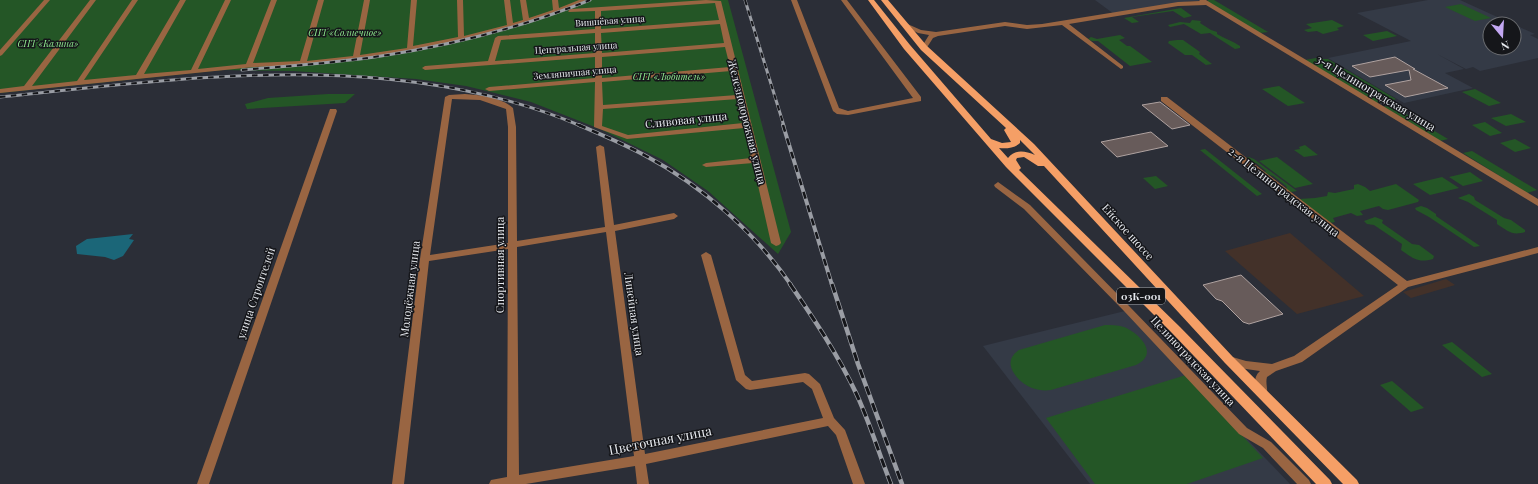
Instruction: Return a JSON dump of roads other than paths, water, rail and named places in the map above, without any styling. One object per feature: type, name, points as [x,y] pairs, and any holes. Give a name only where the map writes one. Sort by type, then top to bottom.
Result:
[{"type":"main road","name":"03К-001","points":[[871,0],[907,47],[1009,165],[1176,330],[1325,484]]},
{"type":"main road","name":"Ейское шоссе","points":[[884,0],[924,48],[1035,150],[1228,360],[1352,484]]},
{"type":"main road","name":"03К-001","points":[[987,139],[993,144],[1003,146],[1016,143],[1015,139],[998,115]]},
{"type":"main road","name":"03К-001","points":[[1052,208],[1012,163],[1012,158],[1024,154],[1032,156],[1080,200]]},
{"type":"street","points":[[0,54],[47,0]]},
{"type":"street","points":[[26,89],[93,0]]},
{"type":"street","points":[[79,83],[135,0]]},
{"type":"street","points":[[138,78],[182,0]]},
{"type":"street","points":[[193,72],[228,0]]},
{"type":"street","points":[[249,66],[274,0]]},
{"type":"street","points":[[303,63],[321,0]]},
{"type":"street","points":[[356,57],[367,0]]},
{"type":"street","points":[[410,49],[414,0]]},
{"type":"street","points":[[460,0],[461,39]]},
{"type":"street","points":[[507,0],[510,26]]},
{"type":"street","points":[[523,0],[526,21]]},
{"type":"street","points":[[555,0],[556,11]]},
{"type":"street","points":[[0,91],[249,66],[303,63],[410,49],[461,39],[510,26],[556,11],[583,0]]},
{"type":"street","points":[[794,0],[836,109],[840,112],[848,113],[918,99],[844,0]]},
{"type":"street","points":[[571,11],[718,1]]},
{"type":"street","name":"Железнодорожная улица","points":[[718,1],[776,243]]},
{"type":"street","points":[[924,48],[930,37],[937,34],[1005,24],[1033,27],[1204,1]]},
{"type":"street","name":"3-я Целиноградская улица","points":[[1204,1],[1538,203]]},
{"type":"street","points":[[598,9],[600,107],[740,97]]},
{"type":"street","name":"Вишнёвая улица","points":[[491,63],[498,38],[723,22]]},
{"type":"street","points":[[1064,23],[1121,67]]},
{"type":"street","points":[[903,24],[920,32],[937,34]]},
{"type":"street","name":"Центральная улица","points":[[425,68],[728,45]]},
{"type":"street","name":"Земляничная улица","points":[[489,89],[734,69]]},
{"type":"street","name":"Спортивная улица","points":[[449,97],[463,95],[491,100],[509,108],[511,112],[513,482]]},
{"type":"street","name":"Молодёжная улица","points":[[398,484],[425,259],[449,97]]},
{"type":"street","name":"2-я Целиноградская улица","points":[[1164,99],[1405,285]]},
{"type":"street","name":"Сливовая улица","points":[[600,107],[598,127],[627,137],[748,125]]},
{"type":"street","name":"улица Строителей","points":[[203,484],[333,111]]},
{"type":"street","name":"Линейная улица","points":[[600,147],[643,484]]},
{"type":"street","points":[[706,165],[757,160]]},
{"type":"street","name":"Целиноградская улица","points":[[998,185],[1027,207],[1122,303],[1243,431],[1267,445],[1305,484]]},
{"type":"street","points":[[425,259],[610,229],[674,216]]},
{"type":"street","points":[[1262,393],[1260,384],[1262,375],[1272,368],[1298,359],[1405,285],[1538,250]]},
{"type":"street","points":[[706,255],[740,377],[750,386],[805,377],[816,387],[830,420],[841,433],[860,484]]},
{"type":"street","points":[[1228,360],[1246,366],[1272,368]]},
{"type":"street","name":"Цветочная улица","points":[[495,484],[640,460],[830,420]]},
{"type":"water","points":[[133,234],[129,239],[134,240],[123,256],[114,260],[105,257],[77,254],[76,246],[87,239]]},
{"type":"railway","points":[[242,70],[346,61],[408,52],[461,41],[513,27],[590,0]]},
{"type":"railway","points":[[745,0],[784,126]]},
{"type":"railway","points":[[0,97],[146,82],[220,77],[294,75],[367,77],[440,86],[511,102],[581,126]]},
{"type":"railway","points":[[579,125],[646,156],[687,181],[707,196],[726,212],[761,247],[777,265],[791,285]]},
{"type":"railway","points":[[783,125],[832,285]]},
{"type":"railway","points":[[790,284],[825,337],[849,379],[866,416],[891,484]]},
{"type":"railway","points":[[832,284],[858,364],[902,484]]},
{"type":"park label","name":"СНТ «Солнечное»","points":[[345,33]]},
{"type":"park label","name":"СНТ «Калина»","points":[[48,44]]},
{"type":"park label","name":"СНТ «Любитель»","points":[[669,77]]}]
